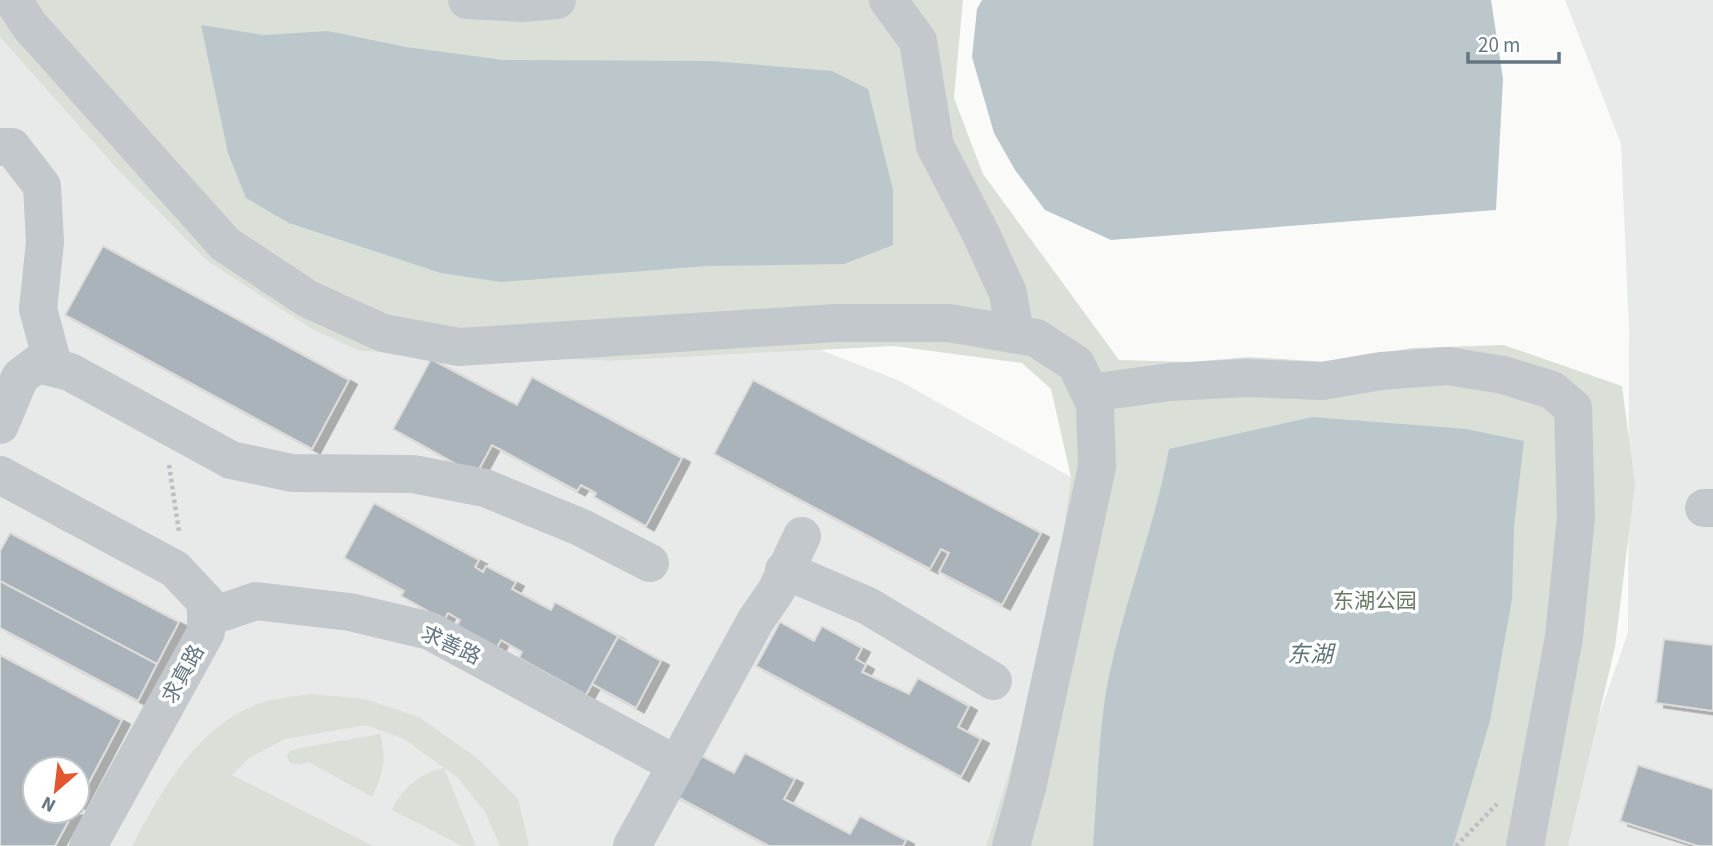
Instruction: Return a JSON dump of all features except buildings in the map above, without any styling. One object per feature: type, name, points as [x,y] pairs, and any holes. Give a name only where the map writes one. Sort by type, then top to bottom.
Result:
[{"type":"street","points":[[13,0],[29,25],[225,244],[308,299],[383,333],[459,346],[836,323],[949,323],[1036,338],[1076,363],[1095,404],[1097,467],[1027,788],[1011,846]]},
{"type":"street","points":[[467,0],[522,4],[557,0]]},
{"type":"street","points":[[888,0],[918,41],[935,146],[981,232],[1008,293],[1015,334]]},
{"type":"street","points":[[0,147],[12,147],[42,186],[45,242],[38,309],[54,368]]},
{"type":"street","points":[[0,425],[20,377],[37,364],[70,372],[230,460],[292,473],[413,474],[485,488],[580,527],[650,563]]},
{"type":"street","points":[[1090,393],[1170,382],[1221,379],[1322,381],[1381,371],[1448,366],[1503,375],[1552,390],[1573,408],[1576,517],[1564,636],[1525,846]]},
{"type":"street","name":"求真路","points":[[0,475],[175,569],[206,602],[206,632],[88,846]]},
{"type":"street","points":[[632,846],[756,620],[776,591],[803,536]]},
{"type":"street","points":[[785,570],[868,606],[993,681]]},
{"type":"street","name":"求善路","points":[[206,618],[256,601],[350,612],[430,631],[675,764]]},
{"type":"path","points":[[162,422],[180,541]]},
{"type":"path","points":[[1455,846],[1491,809]]},
{"type":"shaded area","points":[[1565,0],[1713,0],[1713,846],[1554,846],[1628,632],[1629,330],[1621,144]]},
{"type":"shaded area","points":[[0,37],[118,170],[207,261],[310,328],[359,351],[610,361],[821,350],[900,381],[1071,477],[1058,567],[1014,757],[986,846],[0,846]]},
{"type":"green space","name":"东湖公园","points":[[0,0],[963,0],[954,98],[983,174],[1119,360],[1190,362],[1249,357],[1327,362],[1413,348],[1504,345],[1622,386],[1635,484],[1615,647],[1568,846],[986,846],[1014,757],[1058,567],[1071,477],[1051,389],[1022,363],[894,346],[610,361],[359,351],[310,328],[207,261],[118,170],[0,37]]},
{"type":"green space","points":[[310,694],[365,699],[419,717],[477,758],[518,799],[529,846],[500,846],[485,812],[458,778],[404,739],[366,725],[285,739],[249,758],[232,775],[373,846],[132,846],[182,763],[216,729],[257,704]]},
{"type":"green space","points":[[380,734],[383,766],[372,797],[309,762],[300,765],[290,763],[287,756],[290,751],[301,748]]},
{"type":"green space","points":[[444,768],[476,846],[462,846],[392,810],[401,795],[413,783]]},
{"type":"water","points":[[982,0],[1491,0],[1503,79],[1496,210],[1111,240],[1045,210],[1015,170],[994,133],[972,57],[977,9]]},
{"type":"water","points":[[201,25],[264,35],[328,31],[406,47],[503,60],[712,61],[832,71],[868,89],[893,190],[893,245],[844,264],[707,266],[501,282],[441,273],[289,223],[246,198],[228,153]]},
{"type":"water","name":"东湖","points":[[1312,417],[1466,429],[1524,441],[1514,526],[1512,599],[1490,721],[1453,846],[1093,846],[1099,749],[1106,692],[1169,449]]}]
